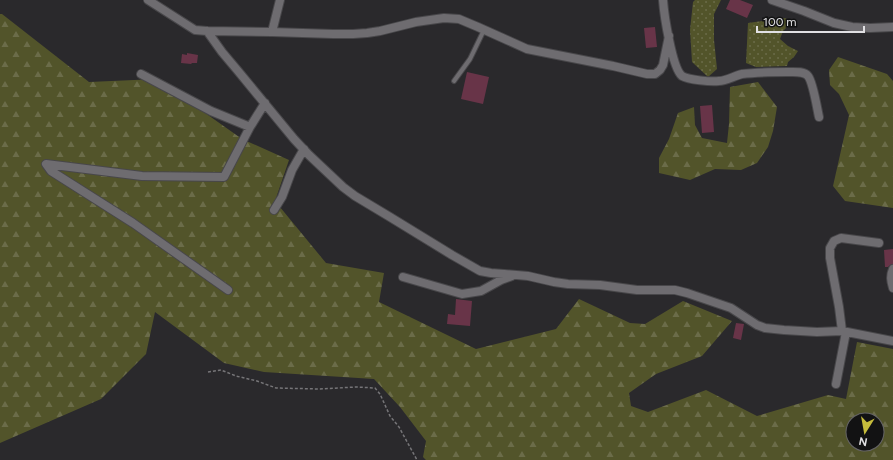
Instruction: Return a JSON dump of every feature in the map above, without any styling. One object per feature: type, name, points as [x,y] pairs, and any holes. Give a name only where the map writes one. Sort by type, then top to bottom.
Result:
[{"type":"street","points":[[148,0],[195,30],[208,31],[333,34],[367,33],[386,30],[416,22],[444,18],[459,19],[527,49],[648,74],[655,74],[663,65],[669,36]]},
{"type":"street","points":[[272,32],[280,0]]},
{"type":"street","points":[[663,0],[669,36],[678,71],[683,76],[704,81],[719,82],[742,74],[769,72],[805,73],[810,80],[819,117]]},
{"type":"street","points":[[772,0],[840,24],[858,27],[893,27]]},
{"type":"street","points":[[208,31],[222,52],[294,139],[343,187],[355,196],[480,271],[517,275],[568,284],[600,285],[637,290],[675,290],[731,308],[757,325],[765,328],[811,332],[844,332],[893,341]]},
{"type":"street","points":[[141,74],[211,111],[250,127]]},
{"type":"street","points":[[228,290],[133,224],[51,171],[46,164],[142,176],[224,177],[250,127],[265,103]]},
{"type":"street","points":[[274,210],[282,197],[292,170],[304,149]]},
{"type":"street","points":[[836,384],[844,332],[830,258],[830,248],[834,242],[841,238],[880,243]]},
{"type":"street","points":[[893,269],[890,276],[893,288]]},
{"type":"street","points":[[403,277],[462,294],[481,291],[501,280],[517,275]]},
{"type":"lane","points":[[454,81],[470,59],[484,30]]},
{"type":"path","points":[[208,372],[221,370],[276,388],[374,388],[380,394],[390,416],[400,427],[417,460]]},
{"type":"green space","points":[[695,0],[721,0],[714,14],[714,40],[717,69],[708,77],[692,62],[690,30],[693,2]]},
{"type":"green space","points":[[0,14],[2,14],[89,82],[157,79],[242,139],[289,160],[275,201],[326,263],[384,273],[379,302],[476,349],[556,329],[579,299],[630,323],[645,324],[683,301],[732,321],[702,356],[656,374],[629,393],[631,406],[648,412],[706,390],[757,416],[828,395],[846,399],[857,342],[893,349],[893,460],[426,460],[423,457],[426,441],[400,407],[374,379],[264,372],[224,363],[155,312],[146,354],[101,399],[0,443]]},
{"type":"green space","points":[[785,18],[793,21],[783,31],[780,39],[788,46],[798,51],[788,62],[787,66],[756,67],[746,63],[748,23]]},
{"type":"green space","points":[[838,57],[887,74],[893,81],[893,208],[845,201],[833,186],[849,115],[839,94],[830,85],[829,70]]},
{"type":"green space","points":[[758,82],[777,107],[773,131],[768,147],[757,163],[741,170],[715,169],[690,180],[659,173],[659,158],[669,139],[678,113],[694,107],[695,125],[702,138],[727,143],[730,87]]},
{"type":"building","points":[[730,0],[740,0],[753,5],[747,18],[726,9]]},
{"type":"building","points":[[655,27],[657,47],[646,48],[644,28]]},
{"type":"building","points":[[187,53],[198,55],[197,63],[181,63],[182,54],[187,55]]},
{"type":"building","points":[[467,72],[489,77],[483,104],[461,99]]},
{"type":"building","points":[[712,105],[714,132],[702,133],[700,106]]},
{"type":"building","points":[[893,249],[893,264],[885,267],[884,250]]},
{"type":"building","points":[[456,299],[472,301],[470,326],[447,324],[448,314],[455,315]]},
{"type":"building","points":[[736,323],[744,324],[741,340],[733,338]]}]
